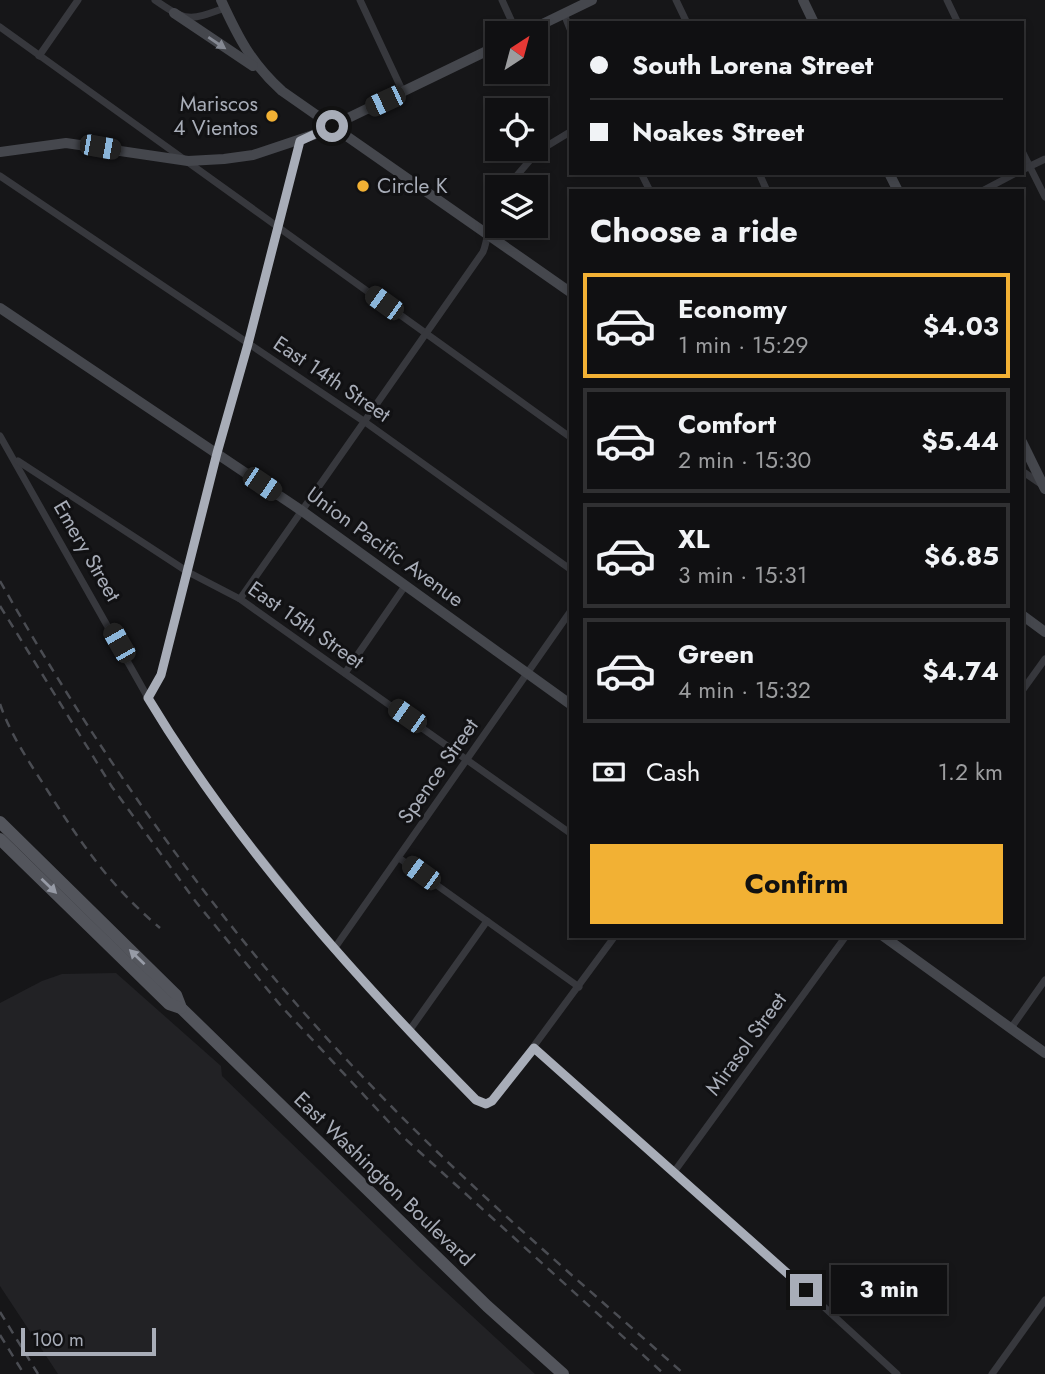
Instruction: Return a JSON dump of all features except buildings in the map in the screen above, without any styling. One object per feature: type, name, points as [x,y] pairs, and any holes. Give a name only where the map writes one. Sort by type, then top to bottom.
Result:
[{"type":"main road","points":[[548,22],[592,0]]},
{"type":"main road","points":[[803,0],[813,21]]},
{"type":"main road","points":[[223,4],[248,54],[282,91],[485,232]]},
{"type":"main road","points":[[174,13],[261,71]]},
{"type":"main road","points":[[0,152],[66,143],[188,161],[253,155],[300,141],[485,52]]},
{"type":"main road","points":[[494,238],[569,291]]},
{"type":"main road","name":"Union Pacific Avenue","points":[[0,308],[302,511],[569,703]]},
{"type":"main road","points":[[1024,446],[1044,487]]},
{"type":"main road","points":[[1024,616],[1045,632]]},
{"type":"main road","name":"East Washington Boulevard","points":[[0,822],[176,995],[181,1008],[487,1306],[563,1374]]},
{"type":"main road","name":"East Washington Boulevard","points":[[0,839],[169,1004],[181,1008]]},
{"type":"main road","points":[[886,938],[1045,1053]]},
{"type":"street","points":[[39,56],[78,0]]},
{"type":"street","points":[[155,0],[174,13],[195,18],[223,4]]},
{"type":"street","points":[[360,0],[403,92]]},
{"type":"street","points":[[502,0],[512,21]]},
{"type":"street","points":[[676,0],[686,21]]},
{"type":"street","points":[[947,0],[957,21]]},
{"type":"street","points":[[564,14],[569,26]]},
{"type":"street","points":[[0,27],[569,436]]},
{"type":"street","points":[[517,175],[537,152],[569,133]]},
{"type":"street","points":[[148,698],[161,675],[300,141]]},
{"type":"street","points":[[1045,159],[1026,168],[1045,197]]},
{"type":"street","points":[[986,189],[1012,175]]},
{"type":"street","name":"East 14th Street","points":[[0,176],[365,422],[569,568]]},
{"type":"street","points":[[240,599],[427,334],[484,250],[487,238]]},
{"type":"street","name":"Emery Street","points":[[0,436],[148,698],[214,799],[334,949],[476,1100],[486,1104],[497,1096],[534,1048]]},
{"type":"street","name":"East 15th Street","points":[[14,459],[188,572],[240,599],[569,832]]},
{"type":"street","points":[[1024,472],[1044,487]]},
{"type":"street","points":[[345,673],[405,586]]},
{"type":"street","name":"Spence Street","points":[[334,949],[569,613]]},
{"type":"street","points":[[1024,688],[1045,659]]},
{"type":"street","points":[[399,858],[579,987]]},
{"type":"street","points":[[409,1031],[487,921]]},
{"type":"street","points":[[614,938],[534,1048],[897,1374]]},
{"type":"street","name":"Mirasol Street","points":[[674,1172],[845,938]]},
{"type":"street","points":[[1011,1028],[1045,981]]},
{"type":"street","points":[[992,1374],[1045,1300]]},
{"type":"shaded area","points":[[116,973],[221,1066],[222,1076],[421,1269],[535,1374],[58,1374],[0,1286],[0,1003],[42,981],[62,974]]},
{"type":"railway","points":[[0,581],[85,722],[131,790],[227,921],[279,984],[334,1046],[426,1141],[684,1374]]},
{"type":"railway","points":[[0,606],[112,787],[196,902],[281,1006],[401,1135],[664,1374]]},
{"type":"railway","points":[[0,704],[25,756],[83,844],[125,895],[160,928]]},
{"type":"railway","points":[[0,1312],[38,1374]]},
{"type":"railway","points":[[0,1335],[24,1374]]},
{"type":"place","name":"Mariscos 4 Vientos","points":[[272,116]]},
{"type":"place","name":"Circle K","points":[[363,186]]},
{"type":"route","points":[[332,126],[300,141],[161,675],[148,698],[214,799],[334,949],[476,1100],[486,1104],[492,1101],[534,1048],[806,1290]]}]
